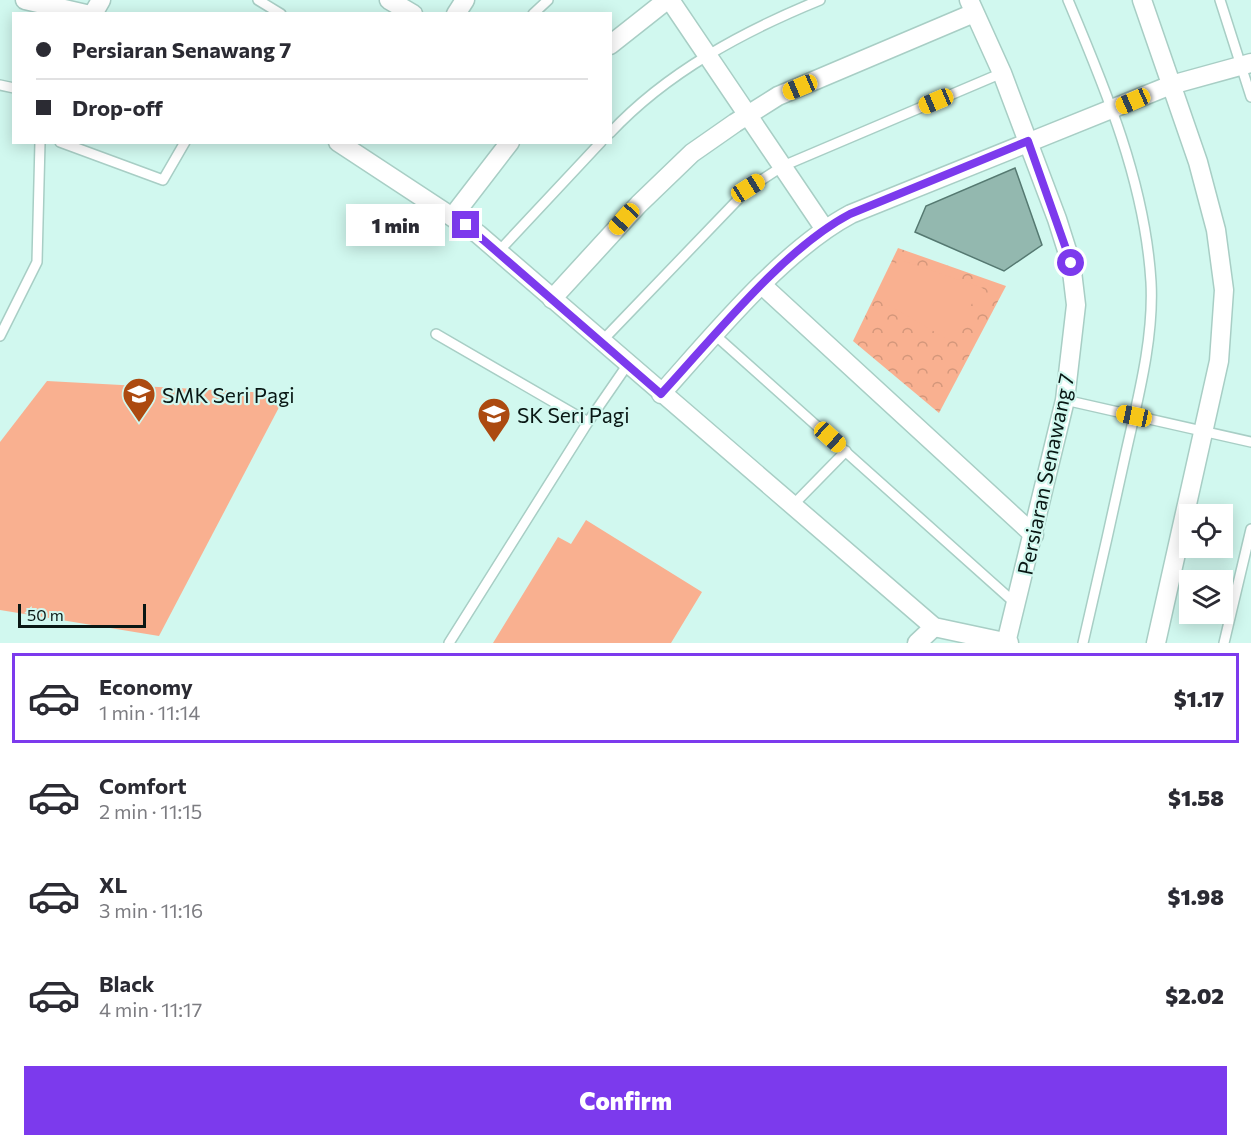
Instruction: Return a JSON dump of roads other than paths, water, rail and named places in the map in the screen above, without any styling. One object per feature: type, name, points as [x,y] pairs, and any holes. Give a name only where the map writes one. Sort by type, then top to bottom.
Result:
[{"type":"street","points":[[25,0],[77,12]]},
{"type":"street","points":[[389,0],[410,12]]},
{"type":"street","points":[[612,43],[668,0],[708,54],[824,228]]},
{"type":"street","points":[[1142,0],[1198,162],[1216,230],[1224,290],[1219,361],[1156,643]]},
{"type":"street","points":[[552,299],[639,204],[692,153],[748,114],[778,96],[972,7]]},
{"type":"street","name":"Persiaran Senawang 7","points":[[972,7],[1002,73],[1071,263],[1076,305],[1065,400],[1007,643]]},
{"type":"street","points":[[661,394],[762,285],[824,228],[850,214],[1028,141],[1114,110],[1171,85],[1246,64]]},
{"type":"street","points":[[342,144],[453,216],[499,251],[661,394],[934,627],[1007,643]]},
{"type":"street","points":[[453,216],[506,144]]},
{"type":"street","points":[[762,285],[1034,535]]},
{"type":"street","points":[[917,643],[934,627]]},
{"type":"lane","points":[[258,0],[278,12]]},
{"type":"lane","points":[[535,12],[548,0]]},
{"type":"lane","points":[[612,131],[631,111],[708,54],[820,0]]},
{"type":"lane","points":[[1068,0],[1114,110],[1143,220],[1151,284],[1147,347],[1134,416],[1083,643]]},
{"type":"lane","points":[[1220,0],[1246,64],[1251,97]]},
{"type":"lane","points":[[601,342],[748,188],[783,166],[1002,73]]},
{"type":"lane","points":[[0,336],[37,262],[40,144]]},
{"type":"lane","points":[[65,144],[164,180],[184,144]]},
{"type":"lane","points":[[499,251],[599,144]]},
{"type":"lane","points":[[436,334],[588,422]]},
{"type":"lane","points":[[715,335],[1016,604]]},
{"type":"lane","points":[[449,643],[588,422],[628,364]]},
{"type":"lane","points":[[1065,400],[1251,442]]},
{"type":"lane","points":[[793,505],[846,452]]},
{"type":"lane","points":[[1224,643],[1251,529]]},
{"type":"place","name":"SMK Seri Pagi","points":[[139,423]]},
{"type":"place","name":"SK Seri Pagi","points":[[494,443]]}]
